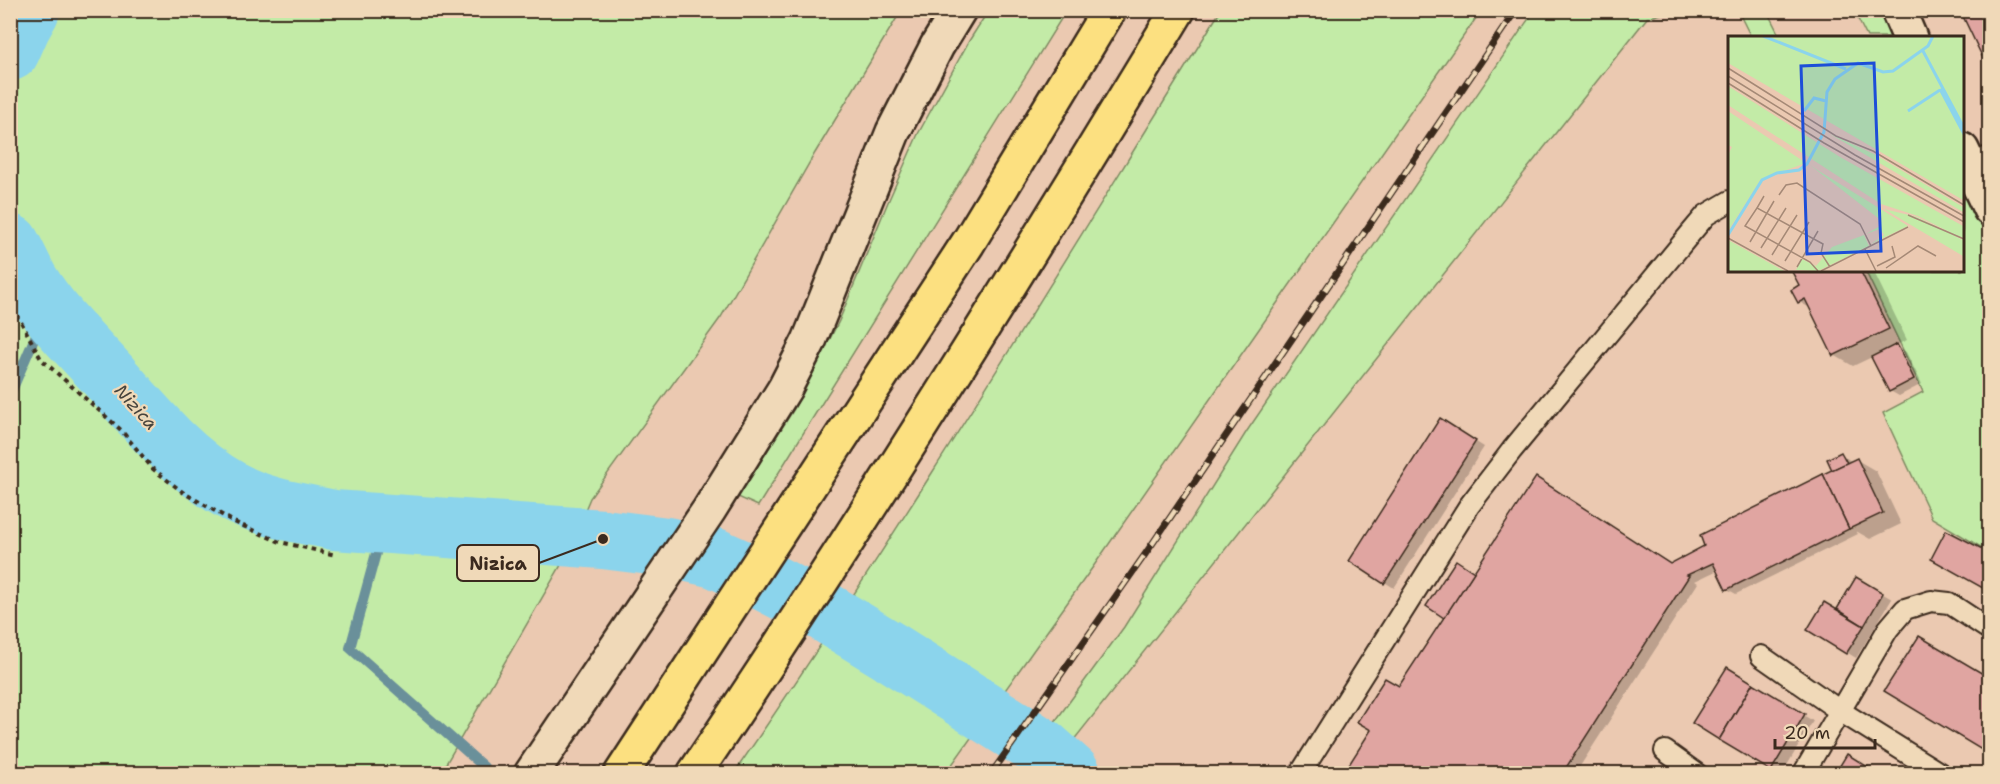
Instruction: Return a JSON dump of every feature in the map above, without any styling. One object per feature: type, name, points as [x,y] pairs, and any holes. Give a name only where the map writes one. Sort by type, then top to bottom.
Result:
[{"type":"highway","points":[[621,774],[968,243],[1109,10]]},
{"type":"highway","points":[[694,774],[777,652],[1015,279],[1178,10]]},
{"type":"street","points":[[531,774],[651,597],[775,405],[809,342],[893,132],[936,46],[959,10]]},
{"type":"street","points":[[1898,10],[1909,36]]},
{"type":"street","points":[[1974,157],[1989,209]]},
{"type":"lane","points":[[1300,774],[1469,506],[1512,450],[1706,215],[1728,202]]},
{"type":"lane","points":[[1803,774],[1888,629],[1905,609],[1931,601],[1949,603],[1989,630]]},
{"type":"lane","points":[[1761,656],[1840,711],[1941,774]]},
{"type":"lane","points":[[1665,751],[1697,774]]},
{"type":"path","points":[[10,308],[20,320],[41,359],[121,430],[160,475],[184,493],[234,522],[280,542],[336,555]]},
{"type":"green space","points":[[1221,10],[1481,11],[1095,564],[946,773],[734,773],[921,490]]},
{"type":"green space","points":[[10,11],[901,11],[815,153],[721,317],[590,498],[564,560],[440,774],[11,773]]},
{"type":"green space","points":[[988,11],[1066,11],[758,506],[738,497],[794,409],[839,321],[918,134]]},
{"type":"green space","points":[[1534,11],[1672,11],[1647,18],[1073,741],[1054,723],[1124,627],[1247,431]]},
{"type":"green space","points":[[1738,11],[1767,11],[1780,36],[1750,36]]},
{"type":"green space","points":[[1854,11],[1884,11],[1896,36],[1866,36]]},
{"type":"green space","points":[[1964,182],[1989,238],[1989,552],[1932,518],[1883,413],[1923,392],[1866,272],[1964,272]]},
{"type":"building","points":[[1960,10],[1990,10],[1990,73]]},
{"type":"building","points":[[1792,272],[1861,272],[1889,329],[1833,356],[1805,299],[1798,303],[1791,290],[1799,285]]},
{"type":"building","points":[[1897,344],[1914,379],[1889,392],[1871,357]]},
{"type":"building","points":[[1440,418],[1476,441],[1384,584],[1349,561]]},
{"type":"building","points":[[1841,452],[1847,463],[1832,470],[1827,459]]},
{"type":"building","points":[[1857,458],[1883,513],[1849,529],[1823,474]]},
{"type":"building","points":[[1823,474],[1849,529],[1726,590],[1713,563],[1687,575],[1689,576],[1562,774],[1343,774],[1371,730],[1357,722],[1385,678],[1399,686],[1536,477],[1670,564],[1704,546],[1700,535]]},
{"type":"building","points":[[1946,530],[1990,553],[1990,592],[1931,559]]},
{"type":"building","points":[[1456,560],[1474,572],[1444,618],[1426,606]]},
{"type":"building","points":[[1856,577],[1883,593],[1864,626],[1837,609]]},
{"type":"building","points":[[1824,602],[1864,626],[1846,654],[1807,630]]},
{"type":"building","points":[[1919,636],[1990,678],[1990,755],[1884,691]]},
{"type":"building","points":[[1727,667],[1753,683],[1719,740],[1692,723]]},
{"type":"building","points":[[1753,683],[1805,714],[1771,771],[1719,740]]},
{"type":"building","points":[[1847,754],[1879,774],[1835,774]]},
{"type":"waterway","name":"Nizica","points":[[10,51],[30,10]]},
{"type":"waterway","name":"Nizica","points":[[10,244],[37,294],[151,424],[197,467],[214,480],[244,497],[269,506],[334,520],[603,539],[667,547],[715,558],[825,612],[1042,748],[1071,774]]},
{"type":"waterway","points":[[10,395],[48,307]]},
{"type":"waterway","points":[[384,524],[350,648],[484,767]]},
{"type":"railway","points":[[991,774],[1144,556],[1516,10]]},
{"type":"place","name":"Nizica","points":[[603,539]]}]
